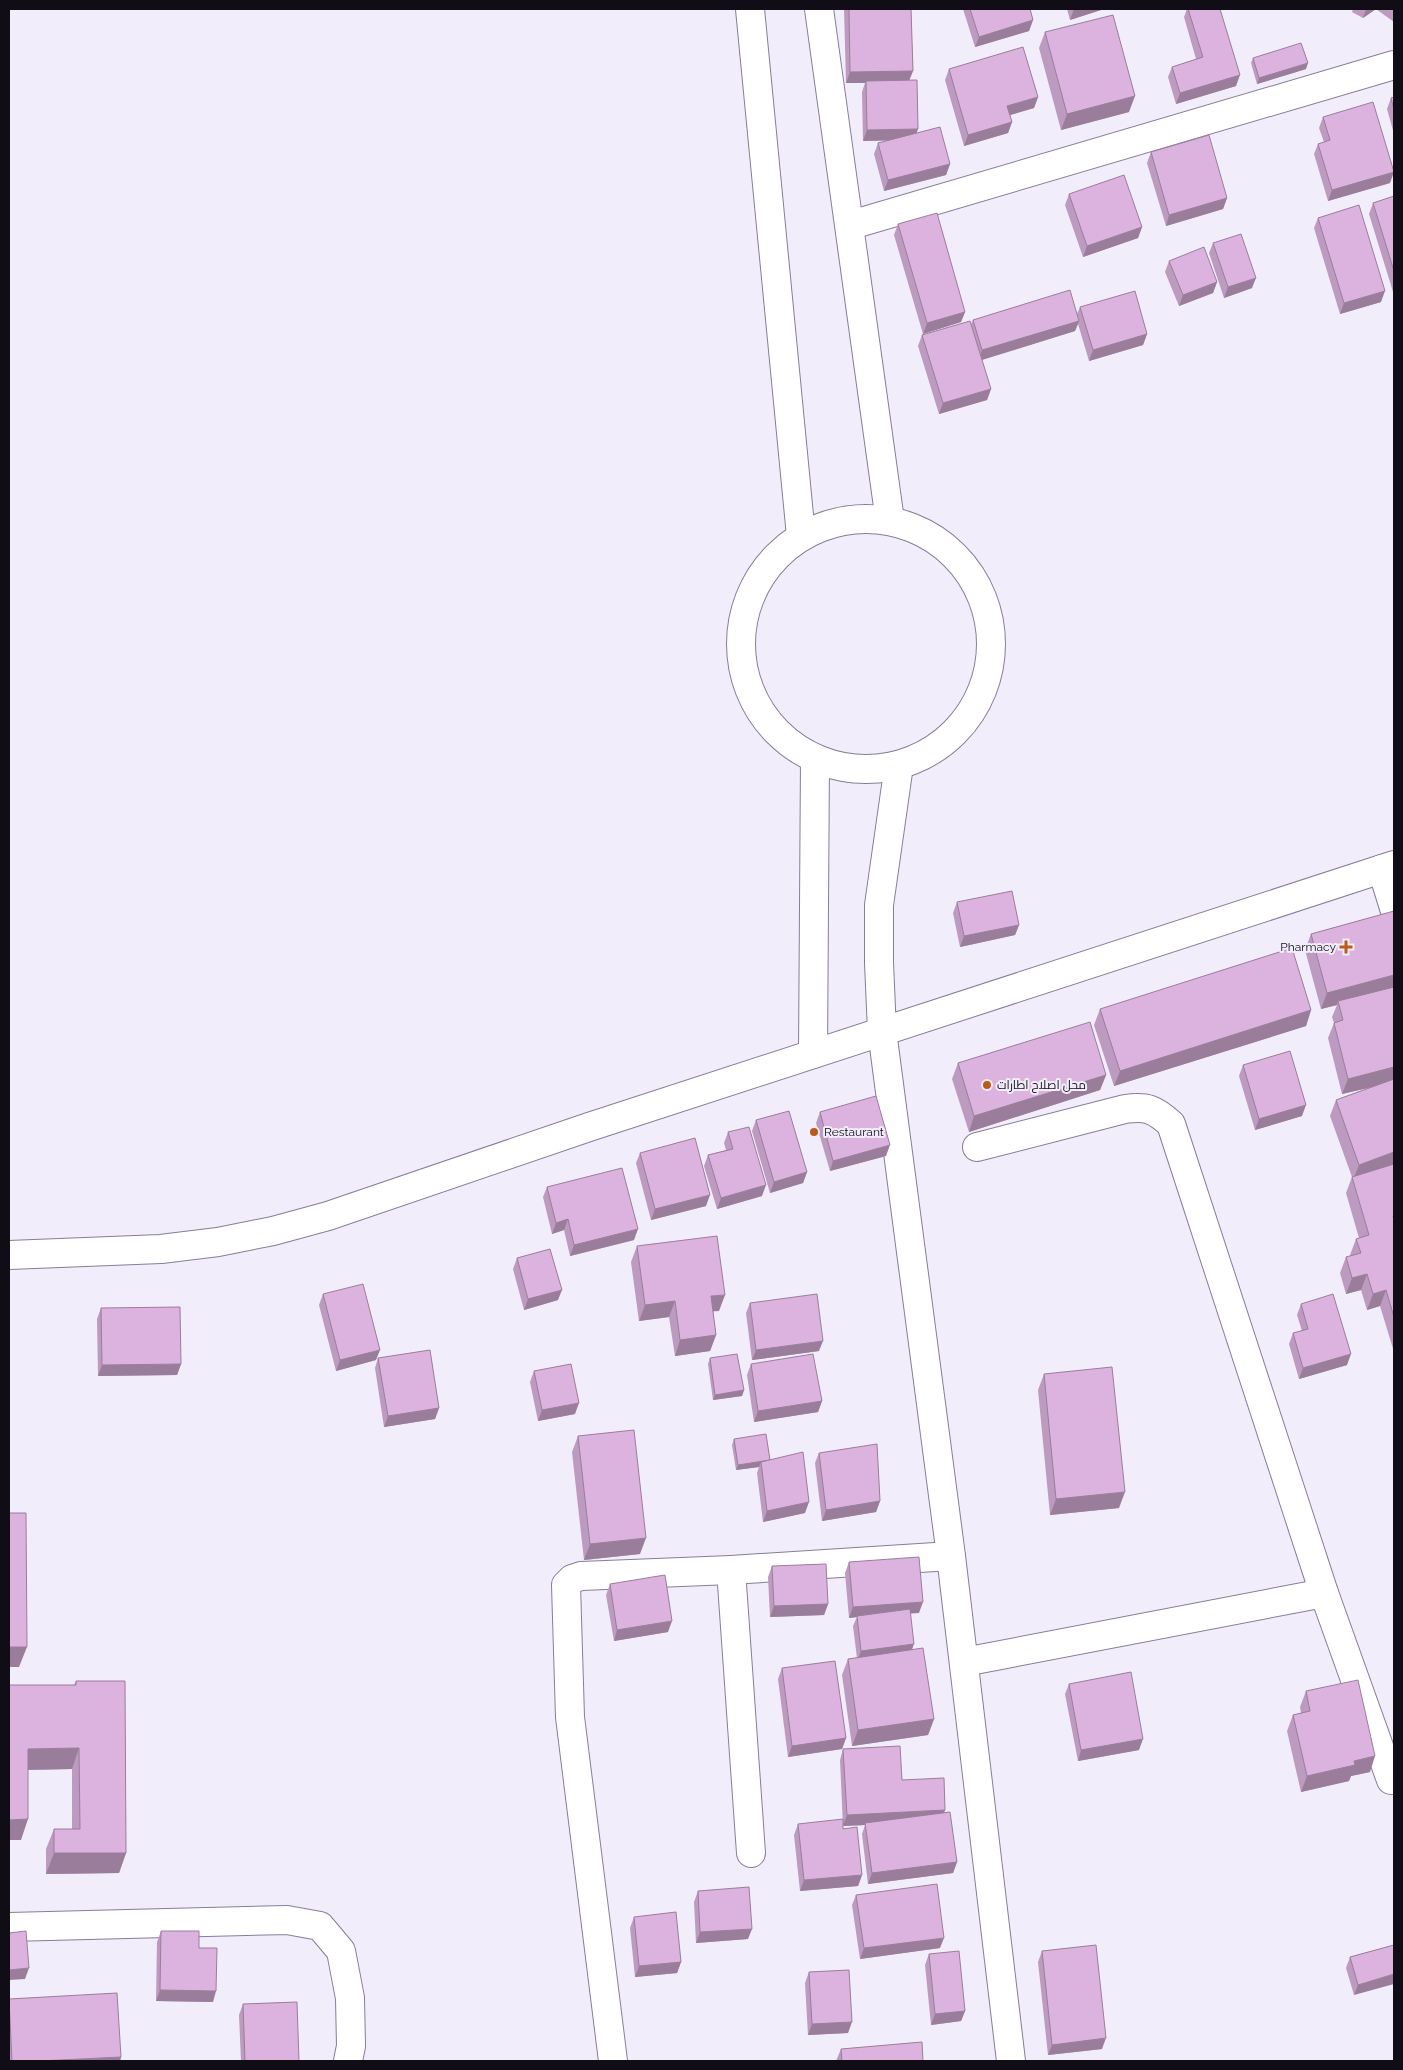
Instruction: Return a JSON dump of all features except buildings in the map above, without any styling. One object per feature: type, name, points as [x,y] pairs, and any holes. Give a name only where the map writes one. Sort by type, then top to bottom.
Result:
[{"type":"street","points":[[750,9],[801,536]]},
{"type":"street","points":[[819,9],[890,521]]},
{"type":"street","points":[[850,225],[1394,65]]},
{"type":"street","points":[[860,519],[890,521],[926,534],[955,556],[977,586],[990,621],[991,658],[982,694],[961,726],[933,750],[899,765],[857,770],[815,759],[782,738],[769,723],[757,708],[742,672],[740,633],[750,595],[771,561],[801,536],[829,524],[860,519]]},
{"type":"street","points":[[813,1054],[815,759]]},
{"type":"street","points":[[899,765],[879,905],[882,1031],[951,1556],[1011,2061]]},
{"type":"street","points":[[9,1255],[161,1249],[218,1242],[273,1231],[328,1216],[552,1139],[1388,867],[1394,908]]},
{"type":"street","points":[[977,1147],[1125,1109],[1142,1107],[1158,1112],[1171,1124],[1324,1593],[1391,1780]]},
{"type":"street","points":[[613,2061],[570,1717],[566,1585],[572,1579],[582,1576],[731,1570],[951,1556]]},
{"type":"street","points":[[731,1570],[751,1853]]},
{"type":"street","points":[[964,1662],[1324,1593]]},
{"type":"street","points":[[9,1927],[287,1920],[320,1926],[341,1951],[350,1998],[351,2046],[348,2061]]},
{"type":"place","name":"Pharmacy","points":[[1346,947]]},
{"type":"place","name":"محل اصلاح اطارات","points":[[987,1085]]},
{"type":"place","name":"Restaurant","points":[[814,1132]]}]
